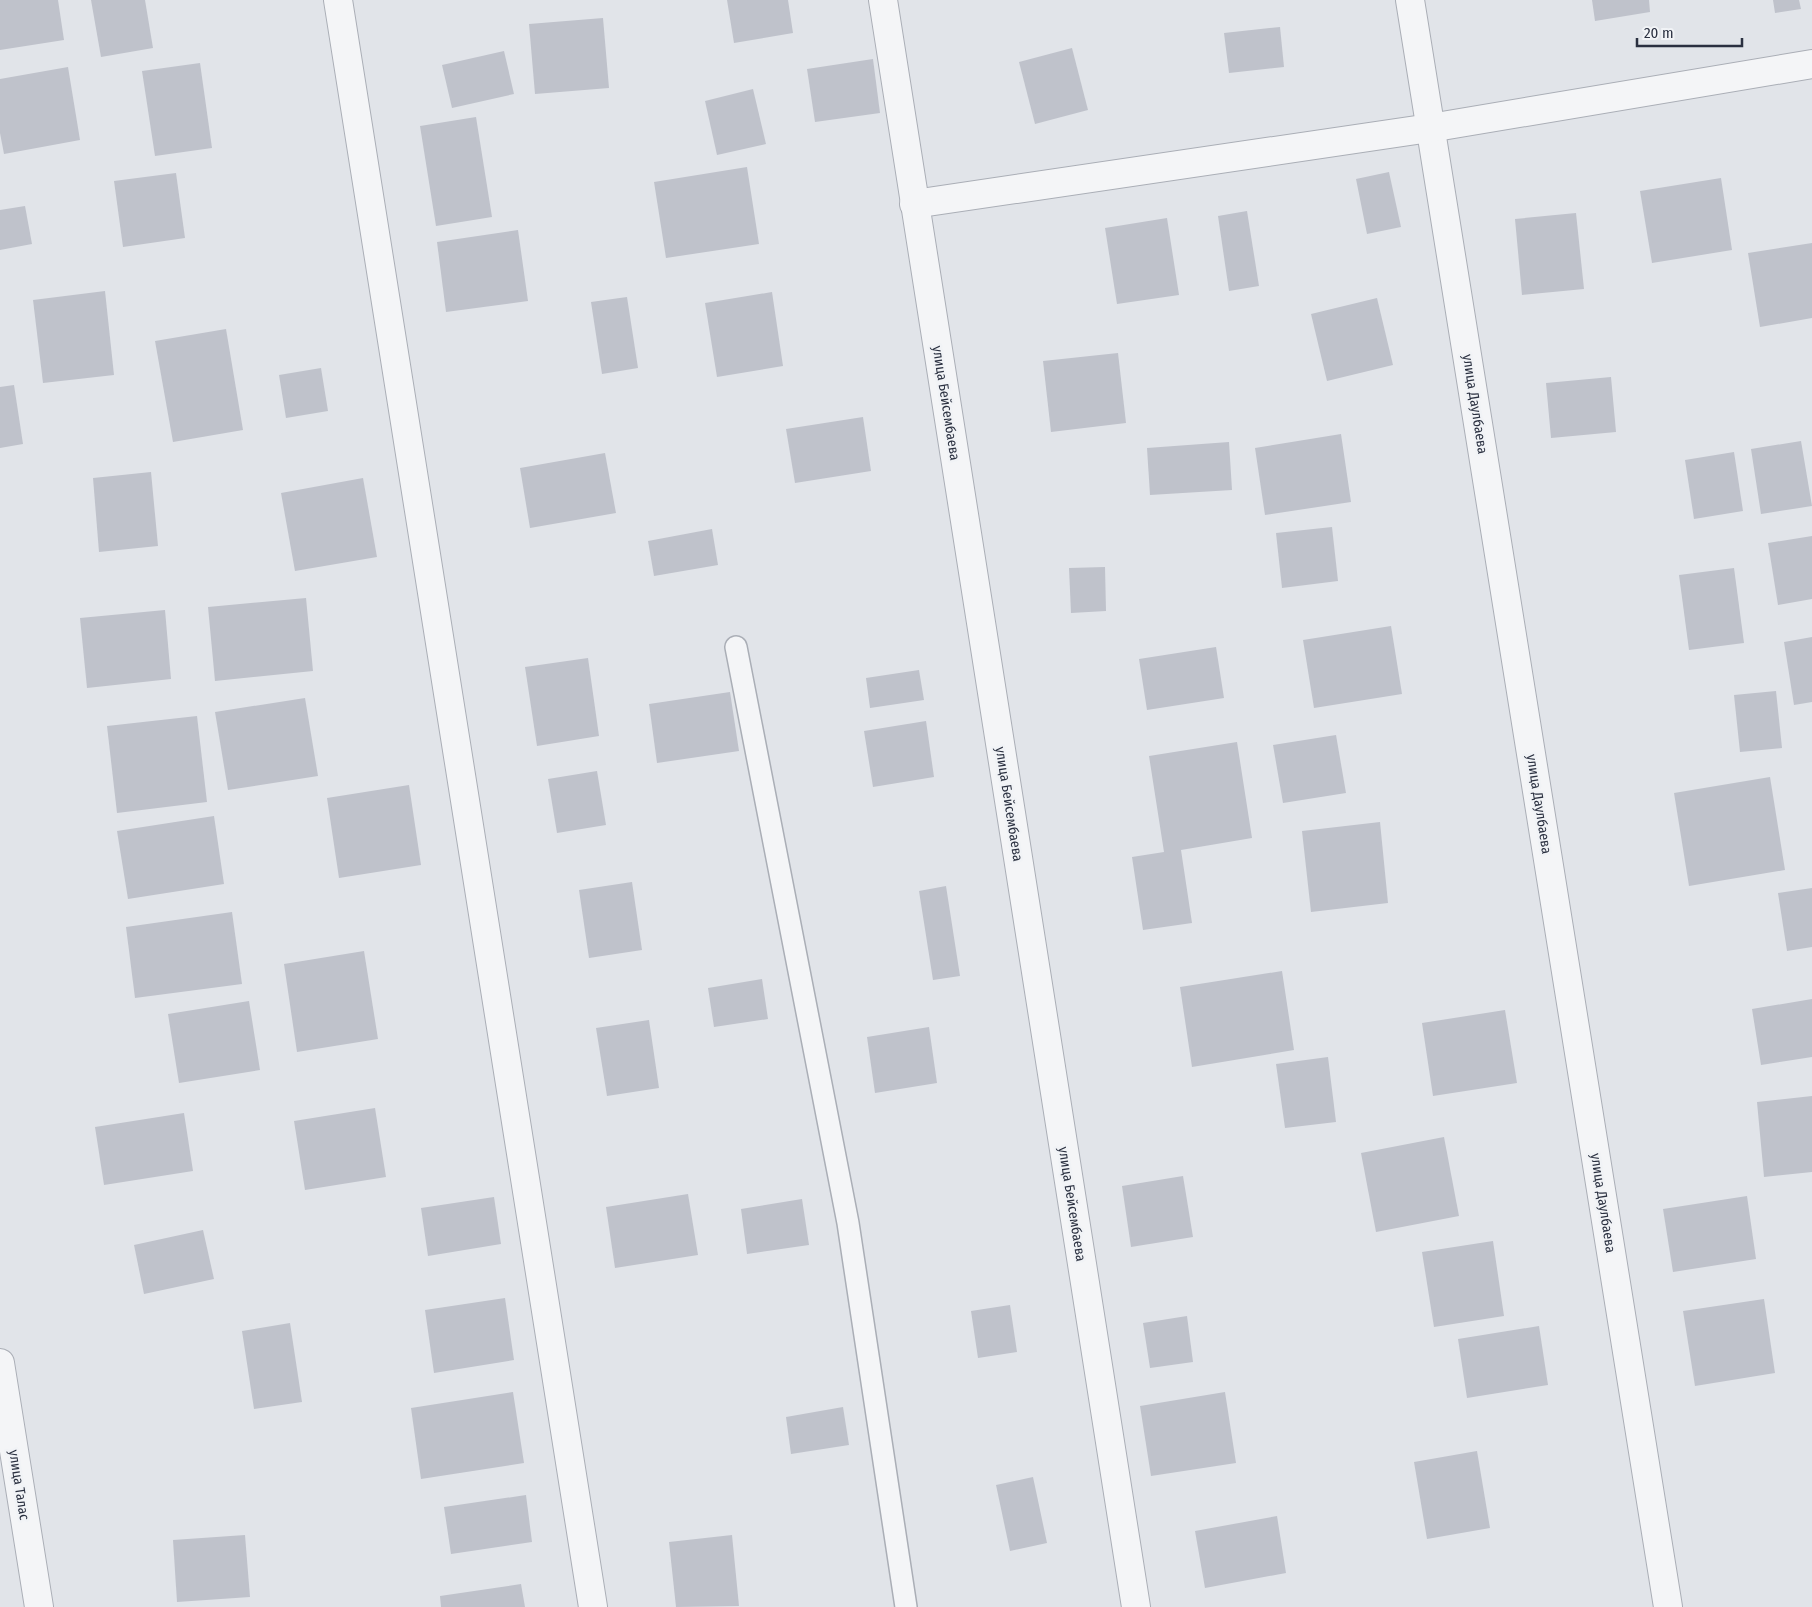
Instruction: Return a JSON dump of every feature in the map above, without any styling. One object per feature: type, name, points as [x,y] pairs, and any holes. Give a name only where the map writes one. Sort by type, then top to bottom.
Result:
[{"type":"street","points":[[338,0],[593,1607]]},
{"type":"street","name":"улица Бейсембаева","points":[[883,0],[1136,1607]]},
{"type":"street","name":"улица Даулбаева","points":[[1410,0],[1668,1607]]},
{"type":"street","points":[[914,204],[1430,128],[1812,64]]},
{"type":"street","name":"улица Талас","points":[[0,1363],[38,1607]]},
{"type":"lane","points":[[736,647],[848,1223],[906,1607]]},
{"type":"building","points":[[0,0],[58,0],[64,40],[0,50]]},
{"type":"building","points":[[91,0],[145,0],[153,48],[101,57]]},
{"type":"building","points":[[727,0],[788,0],[793,33],[734,43]]},
{"type":"building","points":[[1592,0],[1649,0],[1650,12],[1595,21]]},
{"type":"building","points":[[1773,0],[1799,0],[1801,9],[1775,13]]},
{"type":"building","points":[[603,18],[609,88],[535,94],[529,24]]},
{"type":"building","points":[[1280,27],[1284,67],[1229,73],[1224,33]]},
{"type":"building","points":[[1072,48],[1088,110],[1035,124],[1019,62]]},
{"type":"building","points":[[504,51],[514,94],[452,108],[442,65]]},
{"type":"building","points":[[873,59],[880,113],[815,122],[807,69]]},
{"type":"building","points":[[200,63],[212,148],[155,156],[142,71]]},
{"type":"building","points":[[68,67],[80,140],[4,154],[0,133],[0,79]]},
{"type":"building","points":[[753,89],[766,144],[717,155],[705,101]]},
{"type":"building","points":[[476,117],[492,217],[436,226],[420,126]]},
{"type":"building","points":[[747,167],[759,244],[666,258],[654,182]]},
{"type":"building","points":[[1389,172],[1401,227],[1367,234],[1356,179]]},
{"type":"building","points":[[176,173],[185,238],[123,247],[114,181]]},
{"type":"building","points":[[1721,178],[1732,250],[1652,263],[1640,191]]},
{"type":"building","points":[[25,206],[32,244],[0,250],[0,210]]},
{"type":"building","points":[[1247,211],[1259,286],[1229,291],[1218,216]]},
{"type":"building","points":[[1576,213],[1584,289],[1522,295],[1515,219]]},
{"type":"building","points":[[1167,218],[1179,295],[1117,304],[1105,228]]},
{"type":"building","points":[[518,230],[528,301],[446,312],[437,242]]},
{"type":"building","points":[[1812,243],[1812,318],[1760,327],[1748,253]]},
{"type":"building","points":[[105,291],[114,375],[43,383],[33,300]]},
{"type":"building","points":[[772,292],[783,366],[717,377],[705,303]]},
{"type":"building","points":[[627,297],[638,368],[602,374],[591,302]]},
{"type":"building","points":[[1377,298],[1393,365],[1327,381],[1311,314]]},
{"type":"building","points":[[226,329],[243,430],[173,442],[155,341]]},
{"type":"building","points":[[1118,353],[1126,423],[1051,432],[1043,361]]},
{"type":"building","points":[[321,368],[328,411],[286,418],[279,375]]},
{"type":"building","points":[[1611,377],[1616,432],[1551,438],[1546,383]]},
{"type":"building","points":[[14,385],[23,444],[0,448],[0,387]]},
{"type":"building","points":[[863,417],[871,471],[795,483],[786,429]]},
{"type":"building","points":[[1341,434],[1351,502],[1265,515],[1255,448]]},
{"type":"building","points":[[1801,441],[1812,506],[1761,514],[1751,449]]},
{"type":"building","points":[[1229,442],[1232,490],[1150,495],[1147,448]]},
{"type":"building","points":[[1734,452],[1743,511],[1694,519],[1685,460]]},
{"type":"building","points":[[605,453],[616,513],[530,528],[520,468]]},
{"type":"building","points":[[151,472],[158,546],[99,552],[93,478]]},
{"type":"building","points":[[363,478],[377,557],[295,571],[281,493]]},
{"type":"building","points":[[1332,527],[1338,581],[1282,588],[1276,533]]},
{"type":"building","points":[[712,529],[718,565],[654,576],[648,541]]},
{"type":"building","points":[[1812,536],[1812,599],[1778,605],[1768,543]]},
{"type":"building","points":[[1105,567],[1106,611],[1071,613],[1069,568]]},
{"type":"building","points":[[1734,568],[1744,643],[1689,650],[1679,575]]},
{"type":"building","points":[[306,598],[313,671],[215,681],[208,607]]},
{"type":"building","points":[[165,610],[171,679],[87,688],[80,618]]},
{"type":"building","points":[[1391,626],[1402,694],[1314,708],[1303,640]]},
{"type":"building","points":[[1812,637],[1812,702],[1794,705],[1784,642]]},
{"type":"building","points":[[1216,647],[1224,698],[1147,710],[1139,659]]},
{"type":"building","points":[[588,658],[599,736],[537,746],[525,667]]},
{"type":"building","points":[[919,670],[924,700],[870,708],[866,678]]},
{"type":"building","points":[[1776,691],[1782,748],[1740,752],[1734,695]]},
{"type":"building","points":[[730,692],[739,751],[657,763],[649,704]]},
{"type":"building","points":[[305,698],[318,776],[228,790],[215,712]]},
{"type":"building","points":[[197,716],[207,802],[117,813],[107,726]]},
{"type":"building","points":[[926,721],[934,777],[873,787],[864,731]]},
{"type":"building","points":[[1336,735],[1346,793],[1283,803],[1273,745]]},
{"type":"building","points":[[1237,742],[1252,838],[1181,850],[1192,923],[1143,930],[1132,857],[1164,852],[1149,756]]},
{"type":"building","points":[[597,771],[606,825],[557,833],[548,779]]},
{"type":"building","points":[[1770,777],[1785,870],[1689,886],[1674,793]]},
{"type":"building","points":[[409,785],[421,865],[339,878],[327,798]]},
{"type":"building","points":[[214,816],[224,884],[128,899],[117,831]]},
{"type":"building","points":[[1380,822],[1388,903],[1311,912],[1302,831]]},
{"type":"building","points":[[632,882],[642,950],[589,958],[579,890]]},
{"type":"building","points":[[946,886],[960,976],[933,980],[919,891]]},
{"type":"building","points":[[1812,888],[1812,947],[1787,951],[1778,893]]},
{"type":"building","points":[[232,912],[242,984],[135,998],[126,927]]},
{"type":"building","points":[[364,951],[378,1039],[297,1052],[284,964]]},
{"type":"building","points":[[1282,971],[1294,1050],[1192,1067],[1180,987]]},
{"type":"building","points":[[762,979],[768,1019],[714,1027],[708,988]]},
{"type":"building","points":[[1812,999],[1812,1057],[1761,1065],[1752,1009]]},
{"type":"building","points":[[249,1001],[260,1070],[179,1083],[168,1014]]},
{"type":"building","points":[[1505,1010],[1517,1083],[1433,1096],[1422,1023]]},
{"type":"building","points":[[649,1020],[659,1088],[607,1096],[596,1028]]},
{"type":"building","points":[[929,1027],[937,1083],[875,1093],[867,1037]]},
{"type":"building","points":[[1328,1057],[1336,1122],[1285,1128],[1276,1064]]},
{"type":"building","points":[[1812,1096],[1812,1172],[1764,1177],[1757,1102]]},
{"type":"building","points":[[375,1108],[386,1177],[305,1190],[294,1121]]},
{"type":"building","points":[[184,1113],[193,1171],[104,1185],[95,1127]]},
{"type":"building","points":[[1444,1137],[1459,1216],[1376,1232],[1361,1153]]},
{"type":"building","points":[[1183,1176],[1193,1237],[1131,1247],[1122,1186]]},
{"type":"building","points":[[688,1194],[698,1255],[615,1268],[606,1207]]},
{"type":"building","points":[[1747,1196],[1756,1259],[1673,1272],[1663,1209]]},
{"type":"building","points":[[494,1197],[501,1244],[428,1256],[421,1208]]},
{"type":"building","points":[[802,1199],[809,1245],[747,1254],[741,1209]]},
{"type":"building","points":[[203,1230],[214,1279],[144,1294],[134,1245]]},
{"type":"building","points":[[1493,1241],[1504,1316],[1434,1327],[1422,1252]]},
{"type":"building","points":[[505,1298],[514,1360],[434,1373],[425,1310]]},
{"type":"building","points":[[1764,1299],[1775,1373],[1695,1386],[1683,1311]]},
{"type":"building","points":[[1010,1305],[1017,1352],[978,1358],[971,1311]]},
{"type":"building","points":[[1187,1316],[1193,1362],[1150,1368],[1143,1323]]},
{"type":"building","points":[[290,1323],[302,1402],[254,1409],[242,1331]]},
{"type":"building","points":[[1539,1326],[1548,1385],[1467,1398],[1458,1339]]},
{"type":"building","points":[[513,1392],[524,1463],[421,1479],[411,1408]]},
{"type":"building","points":[[1225,1392],[1236,1463],[1151,1476],[1140,1406]]},
{"type":"building","points":[[843,1407],[849,1445],[791,1454],[786,1417]]},
{"type":"building","points":[[1477,1451],[1490,1528],[1427,1539],[1414,1462]]},
{"type":"building","points":[[1033,1477],[1047,1543],[1010,1551],[996,1485]]},
{"type":"building","points":[[526,1495],[532,1542],[451,1554],[444,1507]]},
{"type":"building","points":[[1277,1516],[1286,1573],[1205,1588],[1195,1531]]},
{"type":"building","points":[[245,1535],[250,1597],[177,1602],[173,1540]]},
{"type":"building","points":[[732,1535],[739,1606],[676,1607],[669,1542]]},
{"type":"building","points":[[521,1584],[525,1607],[441,1607],[440,1596]]}]
